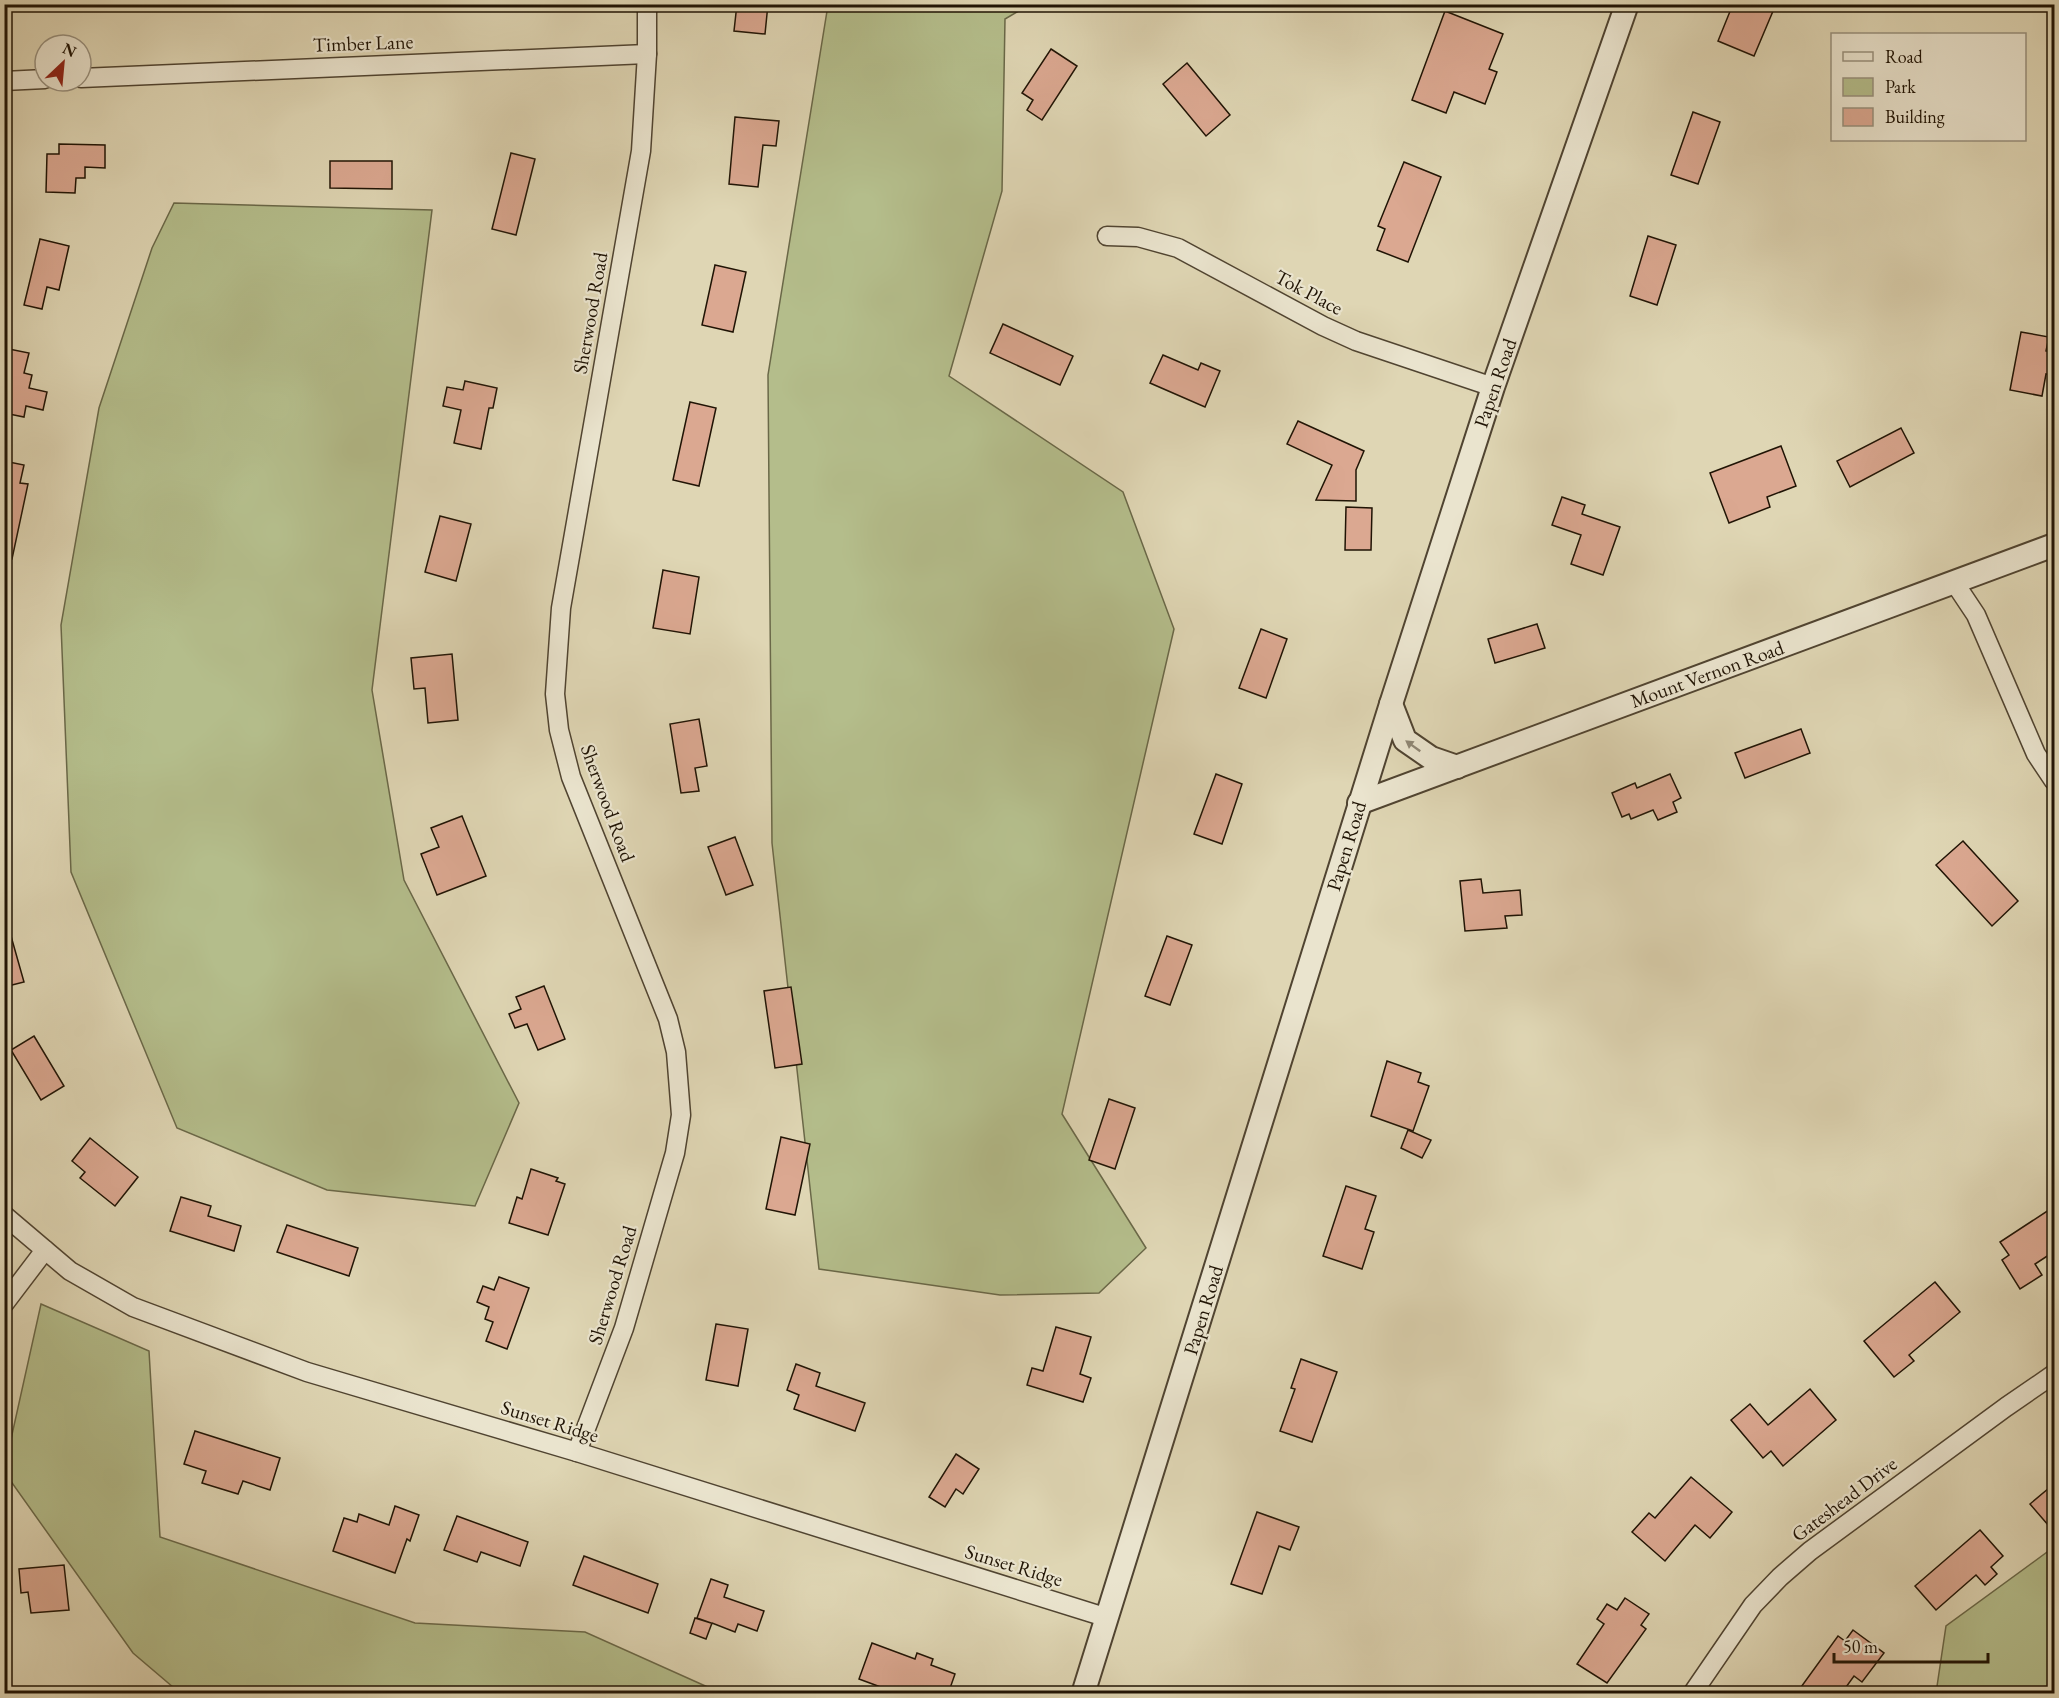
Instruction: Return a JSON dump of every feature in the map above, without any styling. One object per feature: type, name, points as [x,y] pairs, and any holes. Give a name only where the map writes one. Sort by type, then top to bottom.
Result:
[{"type":"street","name":"Sherwood Road","points":[[577,1452],[624,1328],[675,1153],[681,1115],[676,1052],[668,1019],[571,777],[559,730],[555,694],[561,608],[641,151],[647,54],[647,4]]},
{"type":"street","name":"Papen Road","points":[[1083,1694],[1359,803],[1493,387],[1627,4]]},
{"type":"street","name":"Timber Lane","points":[[93,77],[647,54]]},
{"type":"street","points":[[4,81],[33,80]]},
{"type":"street","name":"Tok Place","points":[[1107,236],[1138,237],[1178,248],[1323,326],[1356,340],[1493,387]]},
{"type":"street","name":"Mount Vernon Road","points":[[1359,803],[2055,545]]},
{"type":"street","points":[[1954,582],[1976,615],[2036,754],[2055,781]]},
{"type":"street","points":[[1391,704],[1405,740],[1431,758],[1457,766]]},
{"type":"street","name":"Sunset Ridge","points":[[4,1215],[70,1271],[133,1307],[307,1372],[577,1452],[1108,1618]]},
{"type":"street","points":[[4,1304],[45,1250]]},
{"type":"street","name":"Gateshead Drive","points":[[1692,1694],[1753,1605],[1780,1577],[1819,1545],[2006,1407],[2055,1374]]},
{"type":"green space","points":[[828,5],[1029,5],[1005,19],[1002,191],[949,376],[1123,492],[1174,629],[1062,1114],[1146,1248],[1099,1293],[1000,1295],[819,1269],[772,843],[768,375]]},
{"type":"green space","points":[[174,203],[432,210],[372,690],[404,880],[519,1103],[475,1206],[327,1190],[177,1128],[71,872],[61,625],[99,408],[152,248]]},
{"type":"green space","points":[[41,1304],[149,1351],[160,1537],[415,1623],[585,1632],[721,1693],[180,1693],[133,1653],[5,1473]]},
{"type":"green space","points":[[2054,1547],[2054,1693],[1936,1693],[1946,1626]]},
{"type":"building","points":[[737,4],[768,4],[765,34],[734,31]]},
{"type":"building","points":[[1733,4],[1776,4],[1754,56],[1718,41]]},
{"type":"building","points":[[1445,11],[1503,34],[1489,69],[1497,72],[1485,104],[1454,92],[1446,113],[1412,100]]},
{"type":"building","points":[[1051,49],[1077,66],[1042,120],[1027,110],[1033,100],[1022,93]]},
{"type":"building","points":[[1187,63],[1230,115],[1206,136],[1163,84]]},
{"type":"building","points":[[1693,112],[1720,122],[1698,184],[1671,175]]},
{"type":"building","points":[[735,117],[779,121],[776,146],[763,145],[758,187],[729,184]]},
{"type":"building","points":[[59,144],[105,145],[105,168],[85,167],[85,178],[76,178],[75,193],[46,192],[47,154],[59,154]]},
{"type":"building","points":[[511,153],[535,159],[516,235],[492,229]]},
{"type":"building","points":[[330,161],[392,161],[392,189],[330,188]]},
{"type":"building","points":[[1404,162],[1441,177],[1408,262],[1377,250],[1385,229],[1378,226]]},
{"type":"building","points":[[1648,236],[1676,245],[1657,305],[1630,296]]},
{"type":"building","points":[[40,239],[69,246],[59,290],[47,287],[42,309],[24,305]]},
{"type":"building","points":[[715,265],[746,272],[733,332],[702,325]]},
{"type":"building","points":[[1003,324],[1073,356],[1060,385],[990,353]]},
{"type":"building","points":[[2021,332],[2049,337],[2046,351],[2055,353],[2055,376],[2046,374],[2042,396],[2010,390]]},
{"type":"building","points":[[4,348],[29,353],[24,373],[32,375],[29,388],[47,392],[43,410],[26,406],[24,417],[4,413]]},
{"type":"building","points":[[1163,355],[1198,370],[1201,363],[1220,371],[1205,407],[1150,383]]},
{"type":"building","points":[[465,381],[497,388],[493,408],[489,408],[481,449],[454,443],[461,410],[443,406],[447,387],[463,390]]},
{"type":"building","points":[[690,402],[716,408],[699,486],[673,480]]},
{"type":"building","points":[[1298,421],[1364,451],[1356,470],[1356,501],[1316,500],[1332,465],[1287,444]]},
{"type":"building","points":[[1901,428],[1914,453],[1850,487],[1837,461]]},
{"type":"building","points":[[1781,446],[1796,486],[1767,497],[1770,507],[1729,523],[1710,473]]},
{"type":"building","points":[[4,461],[24,465],[20,483],[28,484],[12,559],[4,558]]},
{"type":"building","points":[[1562,497],[1585,505],[1582,514],[1620,527],[1603,575],[1571,564],[1581,535],[1552,525]]},
{"type":"building","points":[[1346,507],[1372,508],[1371,550],[1345,550]]},
{"type":"building","points":[[440,516],[471,524],[456,581],[425,572]]},
{"type":"building","points":[[663,570],[699,577],[690,634],[653,628]]},
{"type":"building","points":[[1537,624],[1545,648],[1495,663],[1488,639]]},
{"type":"building","points":[[1261,629],[1287,639],[1266,698],[1239,688]]},
{"type":"building","points":[[452,654],[458,720],[428,723],[425,688],[414,689],[411,658]]},
{"type":"building","points":[[699,719],[707,766],[695,768],[699,791],[681,793],[670,724]]},
{"type":"building","points":[[1801,729],[1810,753],[1745,778],[1735,753]]},
{"type":"building","points":[[1216,774],[1242,784],[1222,844],[1194,834]]},
{"type":"building","points":[[1670,774],[1681,798],[1673,802],[1677,812],[1658,820],[1653,810],[1631,819],[1629,814],[1622,817],[1612,793],[1635,783],[1637,788]]},
{"type":"building","points":[[462,816],[486,876],[437,895],[421,854],[439,847],[431,828]]},
{"type":"building","points":[[735,837],[753,885],[726,895],[708,847]]},
{"type":"building","points":[[1963,841],[2018,901],[1992,926],[1936,865]]},
{"type":"building","points":[[1481,879],[1483,893],[1520,890],[1522,915],[1505,916],[1507,928],[1465,931],[1460,881]]},
{"type":"building","points":[[9,929],[24,982],[4,987],[4,930]]},
{"type":"building","points":[[1167,936],[1192,945],[1170,1005],[1145,996]]},
{"type":"building","points":[[544,986],[565,1039],[538,1050],[527,1024],[515,1028],[509,1014],[521,1009],[516,997]]},
{"type":"building","points":[[791,987],[802,1064],[775,1068],[764,991]]},
{"type":"building","points":[[34,1036],[64,1086],[41,1100],[11,1050]]},
{"type":"building","points":[[1387,1061],[1421,1073],[1418,1082],[1429,1086],[1413,1131],[1371,1116]]},
{"type":"building","points":[[1109,1099],[1135,1108],[1115,1169],[1089,1160]]},
{"type":"building","points":[[1408,1130],[1431,1140],[1422,1158],[1401,1148]]},
{"type":"building","points":[[781,1137],[810,1144],[795,1215],[766,1209]]},
{"type":"building","points":[[90,1138],[138,1177],[115,1206],[80,1178],[85,1172],[72,1161]]},
{"type":"building","points":[[531,1169],[558,1178],[556,1181],[565,1184],[548,1235],[509,1223],[517,1197],[522,1199]]},
{"type":"building","points":[[1346,1186],[1376,1196],[1365,1229],[1374,1232],[1362,1269],[1323,1256]]},
{"type":"building","points":[[181,1197],[211,1206],[208,1216],[241,1226],[234,1251],[170,1231]]},
{"type":"building","points":[[2055,1206],[2055,1251],[2035,1264],[2042,1275],[2020,1289],[2002,1260],[2009,1255],[2000,1242]]},
{"type":"building","points":[[287,1225],[358,1248],[349,1276],[277,1252]]},
{"type":"building","points":[[499,1277],[529,1288],[507,1349],[486,1341],[493,1322],[485,1319],[489,1307],[477,1302],[483,1286],[494,1290]]},
{"type":"building","points":[[1935,1282],[1960,1312],[1909,1355],[1914,1361],[1894,1377],[1864,1341]]},
{"type":"building","points":[[716,1324],[748,1329],[738,1386],[706,1380]]},
{"type":"building","points":[[1056,1327],[1091,1337],[1080,1374],[1091,1378],[1083,1402],[1027,1385],[1032,1368],[1043,1371]]},
{"type":"building","points":[[1301,1359],[1337,1372],[1312,1442],[1280,1431],[1295,1389],[1291,1388]]},
{"type":"building","points":[[796,1364],[820,1373],[816,1386],[865,1403],[855,1431],[794,1409],[799,1395],[787,1390]]},
{"type":"building","points":[[1810,1389],[1836,1420],[1783,1466],[1771,1451],[1763,1458],[1731,1420],[1750,1404],[1768,1425]]},
{"type":"building","points":[[195,1431],[280,1458],[270,1490],[243,1481],[238,1494],[202,1483],[206,1471],[184,1464]]},
{"type":"building","points":[[956,1454],[979,1469],[963,1494],[956,1489],[945,1507],[929,1497]]},
{"type":"building","points":[[1691,1477],[1732,1512],[1710,1538],[1695,1525],[1665,1561],[1632,1532],[1649,1513],[1655,1518]]},
{"type":"building","points":[[2055,1483],[2055,1533],[2030,1504]]},
{"type":"building","points":[[395,1506],[419,1515],[410,1541],[407,1539],[395,1573],[333,1551],[344,1518],[357,1522],[359,1514],[389,1525]]},
{"type":"building","points":[[1257,1512],[1299,1527],[1290,1550],[1279,1546],[1262,1594],[1231,1584]]},
{"type":"building","points":[[457,1516],[528,1542],[520,1566],[481,1552],[477,1562],[444,1550]]},
{"type":"building","points":[[1980,1530],[2003,1556],[1991,1567],[1997,1574],[1985,1585],[1976,1575],[1936,1610],[1915,1586]]},
{"type":"building","points":[[584,1556],[658,1584],[648,1613],[573,1585]]},
{"type":"building","points":[[64,1565],[69,1610],[31,1613],[28,1592],[21,1593],[19,1569]]},
{"type":"building","points":[[711,1579],[728,1585],[724,1597],[764,1611],[757,1631],[738,1624],[735,1632],[712,1623],[706,1639],[690,1633],[695,1618],[711,1623],[697,1618]]},
{"type":"building","points":[[1625,1598],[1649,1614],[1641,1625],[1646,1629],[1607,1683],[1577,1664],[1604,1624],[1597,1619],[1607,1604],[1617,1610]]},
{"type":"building","points":[[1853,1630],[1884,1653],[1862,1682],[1854,1676],[1841,1694],[1796,1694],[1838,1636],[1845,1641]]},
{"type":"building","points":[[872,1643],[915,1659],[917,1653],[933,1659],[931,1665],[955,1674],[948,1694],[884,1694],[886,1689],[859,1679]]}]
